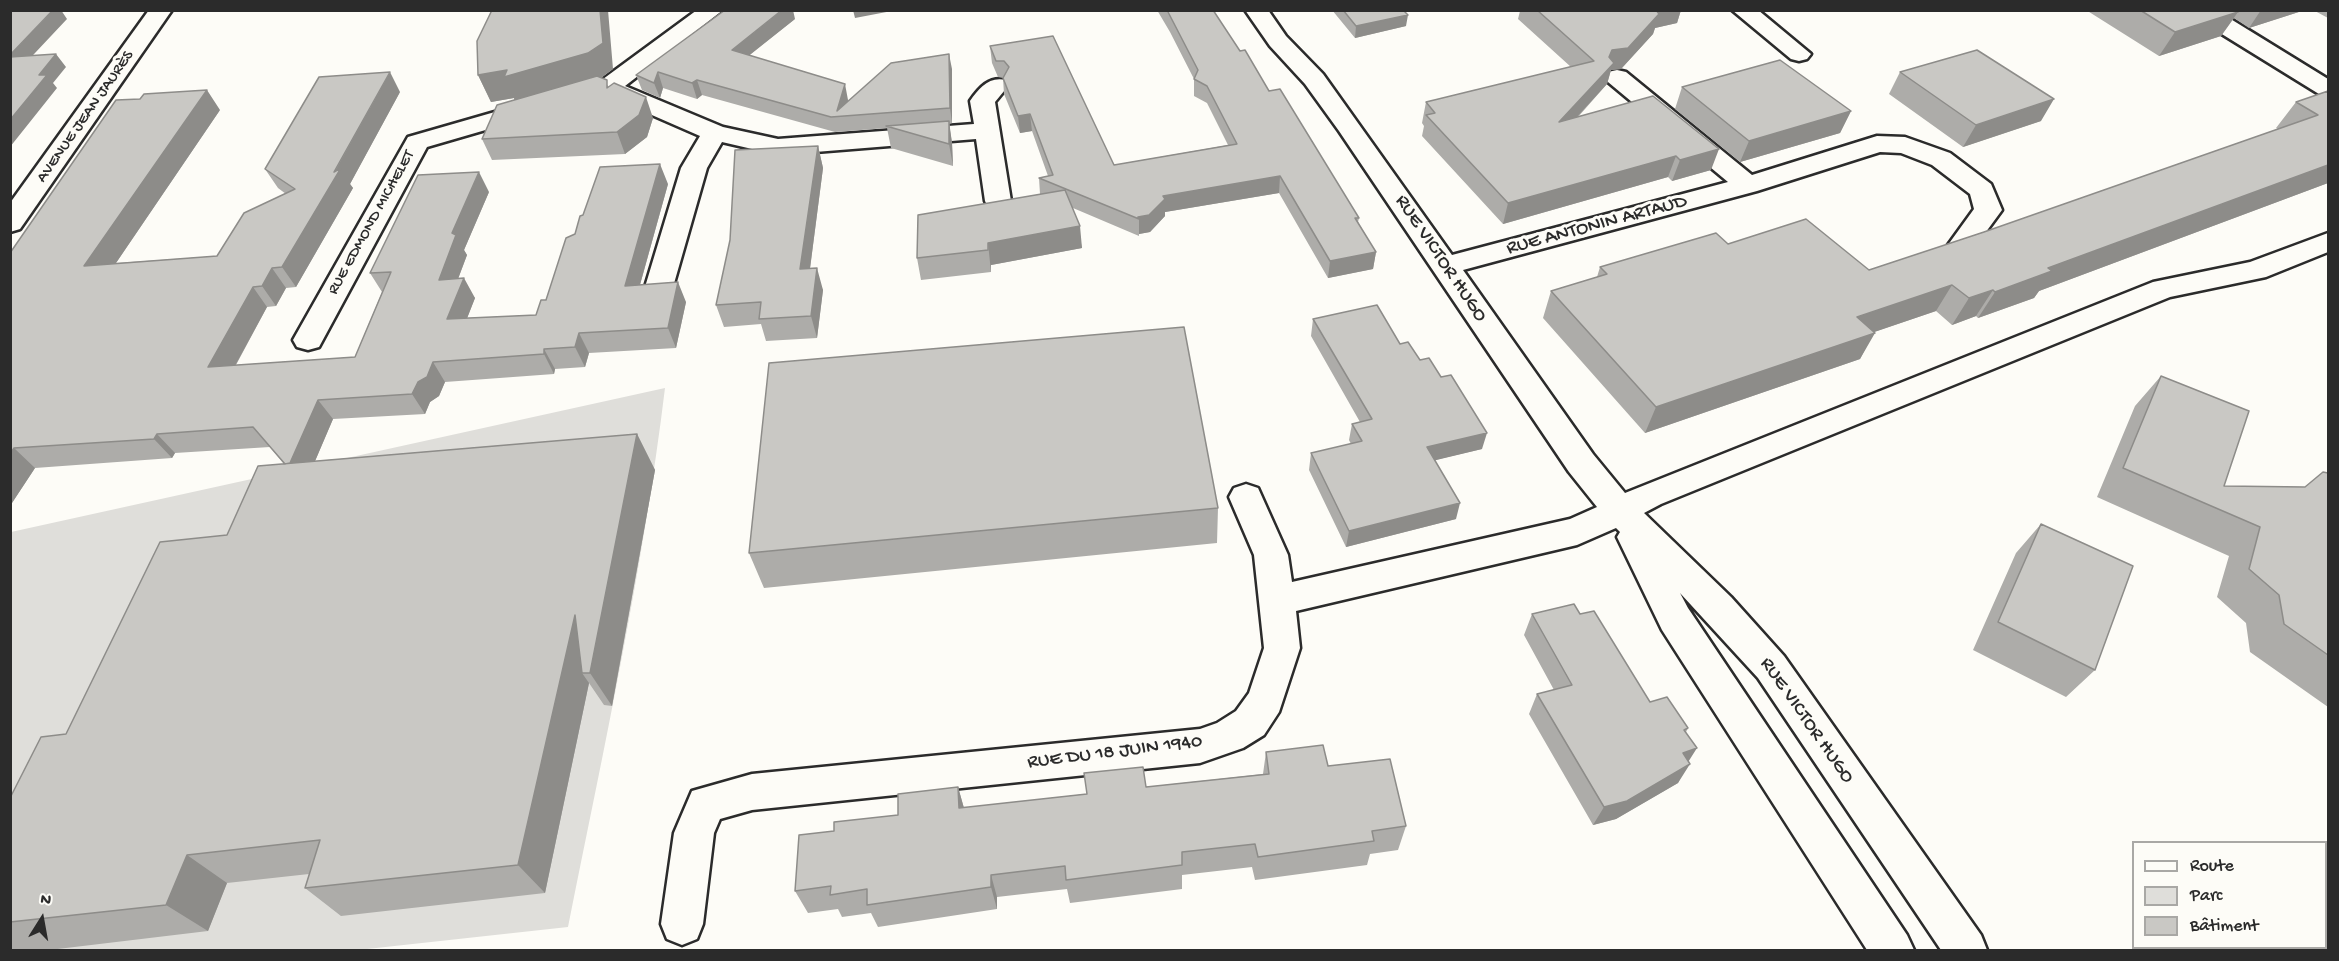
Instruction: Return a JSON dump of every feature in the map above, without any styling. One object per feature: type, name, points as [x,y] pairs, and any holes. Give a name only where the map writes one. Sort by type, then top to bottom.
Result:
[{"type":"street","name":"AVENUE JEAN JAURÈS","points":[[10,223],[161,10]]},
{"type":"street","name":"RUE EDMOND MICHELET","points":[[308,340],[417,142],[609,87],[712,10]]},
{"type":"street","name":"RUE VICTOR HUGO","points":[[1256,10],[1278,41],[1314,79],[1581,463],[1620,511],[1718,608],[1770,667],[1966,951]]},
{"type":"street","points":[[1743,10],[1799,54]]},
{"type":"street","points":[[2199,10],[2328,89]]},
{"type":"street","points":[[1617,77],[1748,185]]},
{"type":"street","points":[[997,85],[982,100],[998,201]]},
{"type":"street","points":[[609,87],[715,133],[778,147],[988,130]]},
{"type":"street","points":[[659,287],[694,168],[715,133]]},
{"type":"street","name":"RUE ANTONIN ARTAUD","points":[[1445,266],[1748,185],[1836,159],[1877,144],[1905,146],[1941,159],[1982,190],[1988,210],[1959,249]]},
{"type":"street","points":[[1275,601],[1577,531],[1660,491],[2163,289],[2256,270],[2328,242]]},
{"type":"street","name":"RUE DU 18 JUIN 1940","points":[[682,924],[694,833],[706,804],[752,792],[1200,746],[1229,736],[1250,723],[1266,700],[1282,648],[1271,555],[1246,497]]},
{"type":"street","name":"RUE VICTOR HUGO","points":[[1620,511],[1675,618],[1892,951]]},
{"type":"green space","points":[[665,388],[634,591],[568,927],[358,950],[11,950],[11,532]]},
{"type":"building","points":[[10,10],[53,10],[10,55]]},
{"type":"building","points":[[492,10],[600,10],[603,43],[588,53],[504,77],[507,70],[478,75],[477,41]]},
{"type":"building","points":[[725,10],[782,10],[732,50],[845,84],[837,111],[891,63],[949,54],[950,108],[831,117],[697,80],[692,83],[658,72],[654,83],[636,75]]},
{"type":"building","points":[[1167,10],[1213,10],[1240,51],[1245,50],[1269,91],[1280,89],[1359,218],[1355,218],[1376,252],[1330,261],[1280,176],[1163,196],[1165,199],[1149,215],[1138,217],[1139,219],[1039,178],[1053,175],[1030,114],[1018,116],[1003,78],[1009,67],[1004,61],[996,61],[990,46],[1053,36],[1114,165],[1237,144],[1207,86],[1194,79],[1198,70]]},
{"type":"building","points":[[1343,10],[1403,10],[1408,15],[1356,26]]},
{"type":"building","points":[[1537,10],[1656,10],[1659,14],[1628,48],[1612,50],[1609,57],[1614,63],[1559,122],[1653,96],[1719,149],[1680,160],[1676,156],[1508,203],[1426,115],[1435,113],[1426,102],[1594,61]]},
{"type":"building","points":[[2140,10],[2235,10],[2238,12],[2175,32]]},
{"type":"building","points":[[1977,50],[2054,99],[1976,125],[1900,72]]},
{"type":"building","points":[[56,54],[39,75],[47,75],[10,120],[10,57]]},
{"type":"building","points":[[1780,60],[1851,111],[1749,141],[1682,87]]},
{"type":"building","points":[[390,72],[334,172],[341,168],[282,267],[272,268],[262,286],[253,287],[208,367],[355,357],[391,272],[370,273],[418,175],[479,172],[452,233],[456,235],[439,280],[464,278],[447,319],[536,315],[541,300],[546,300],[566,238],[575,234],[600,167],[660,164],[625,286],[678,282],[668,328],[579,333],[575,347],[544,349],[544,354],[433,362],[427,377],[418,382],[412,394],[318,400],[290,463],[285,464],[253,427],[157,434],[154,439],[14,448],[10,454],[10,253],[116,100],[140,99],[144,94],[207,90],[84,266],[217,256],[244,213],[295,189],[265,169],[319,77]]},
{"type":"building","points":[[597,76],[607,80],[607,88],[614,83],[646,97],[639,115],[617,132],[482,139],[497,105]]},
{"type":"building","points":[[2328,91],[2328,165],[2048,268],[2052,271],[1995,292],[1993,290],[1969,298],[1952,285],[1857,317],[1875,333],[1656,407],[1551,291],[1607,274],[1600,267],[1716,233],[1728,244],[1806,219],[1869,270],[2318,115],[2296,102]]},
{"type":"building","points":[[949,121],[949,144],[886,126]]},
{"type":"building","points":[[818,146],[800,269],[817,268],[811,316],[759,319],[761,302],[716,305],[730,240],[735,150]]},
{"type":"building","points":[[1065,190],[1080,226],[988,243],[988,250],[917,258],[918,215]]},
{"type":"building","points":[[1377,305],[1400,344],[1408,342],[1420,360],[1429,358],[1441,377],[1451,375],[1487,433],[1427,447],[1460,503],[1349,531],[1311,453],[1362,441],[1352,424],[1372,419],[1313,319]]},
{"type":"building","points":[[1184,327],[1218,508],[749,553],[769,363]]},
{"type":"building","points":[[2161,376],[2249,411],[2224,486],[2305,487],[2323,472],[2328,473],[2328,655],[2284,624],[2279,595],[2249,569],[2260,527],[2123,468]]},
{"type":"building","points":[[637,434],[590,673],[582,673],[575,615],[518,865],[305,888],[320,840],[187,855],[166,905],[10,922],[10,798],[41,737],[66,734],[160,542],[227,535],[258,466]]},
{"type":"building","points":[[2041,524],[2133,566],[2095,670],[1998,622]]},
{"type":"building","points":[[1574,604],[1580,614],[1594,611],[1650,702],[1667,697],[1688,728],[1684,730],[1697,748],[1683,753],[1690,764],[1627,801],[1604,807],[1537,694],[1572,685],[1532,614]]},
{"type":"building","points":[[1323,745],[1328,766],[1390,759],[1406,826],[1372,831],[1374,841],[1258,857],[1255,844],[1182,852],[1182,865],[1066,880],[1065,866],[991,875],[991,887],[867,905],[867,889],[830,895],[831,886],[795,891],[799,835],[834,831],[834,822],[898,815],[898,794],[958,787],[959,808],[1087,794],[1084,773],[1143,767],[1146,787],[1269,774],[1266,752]]}]
